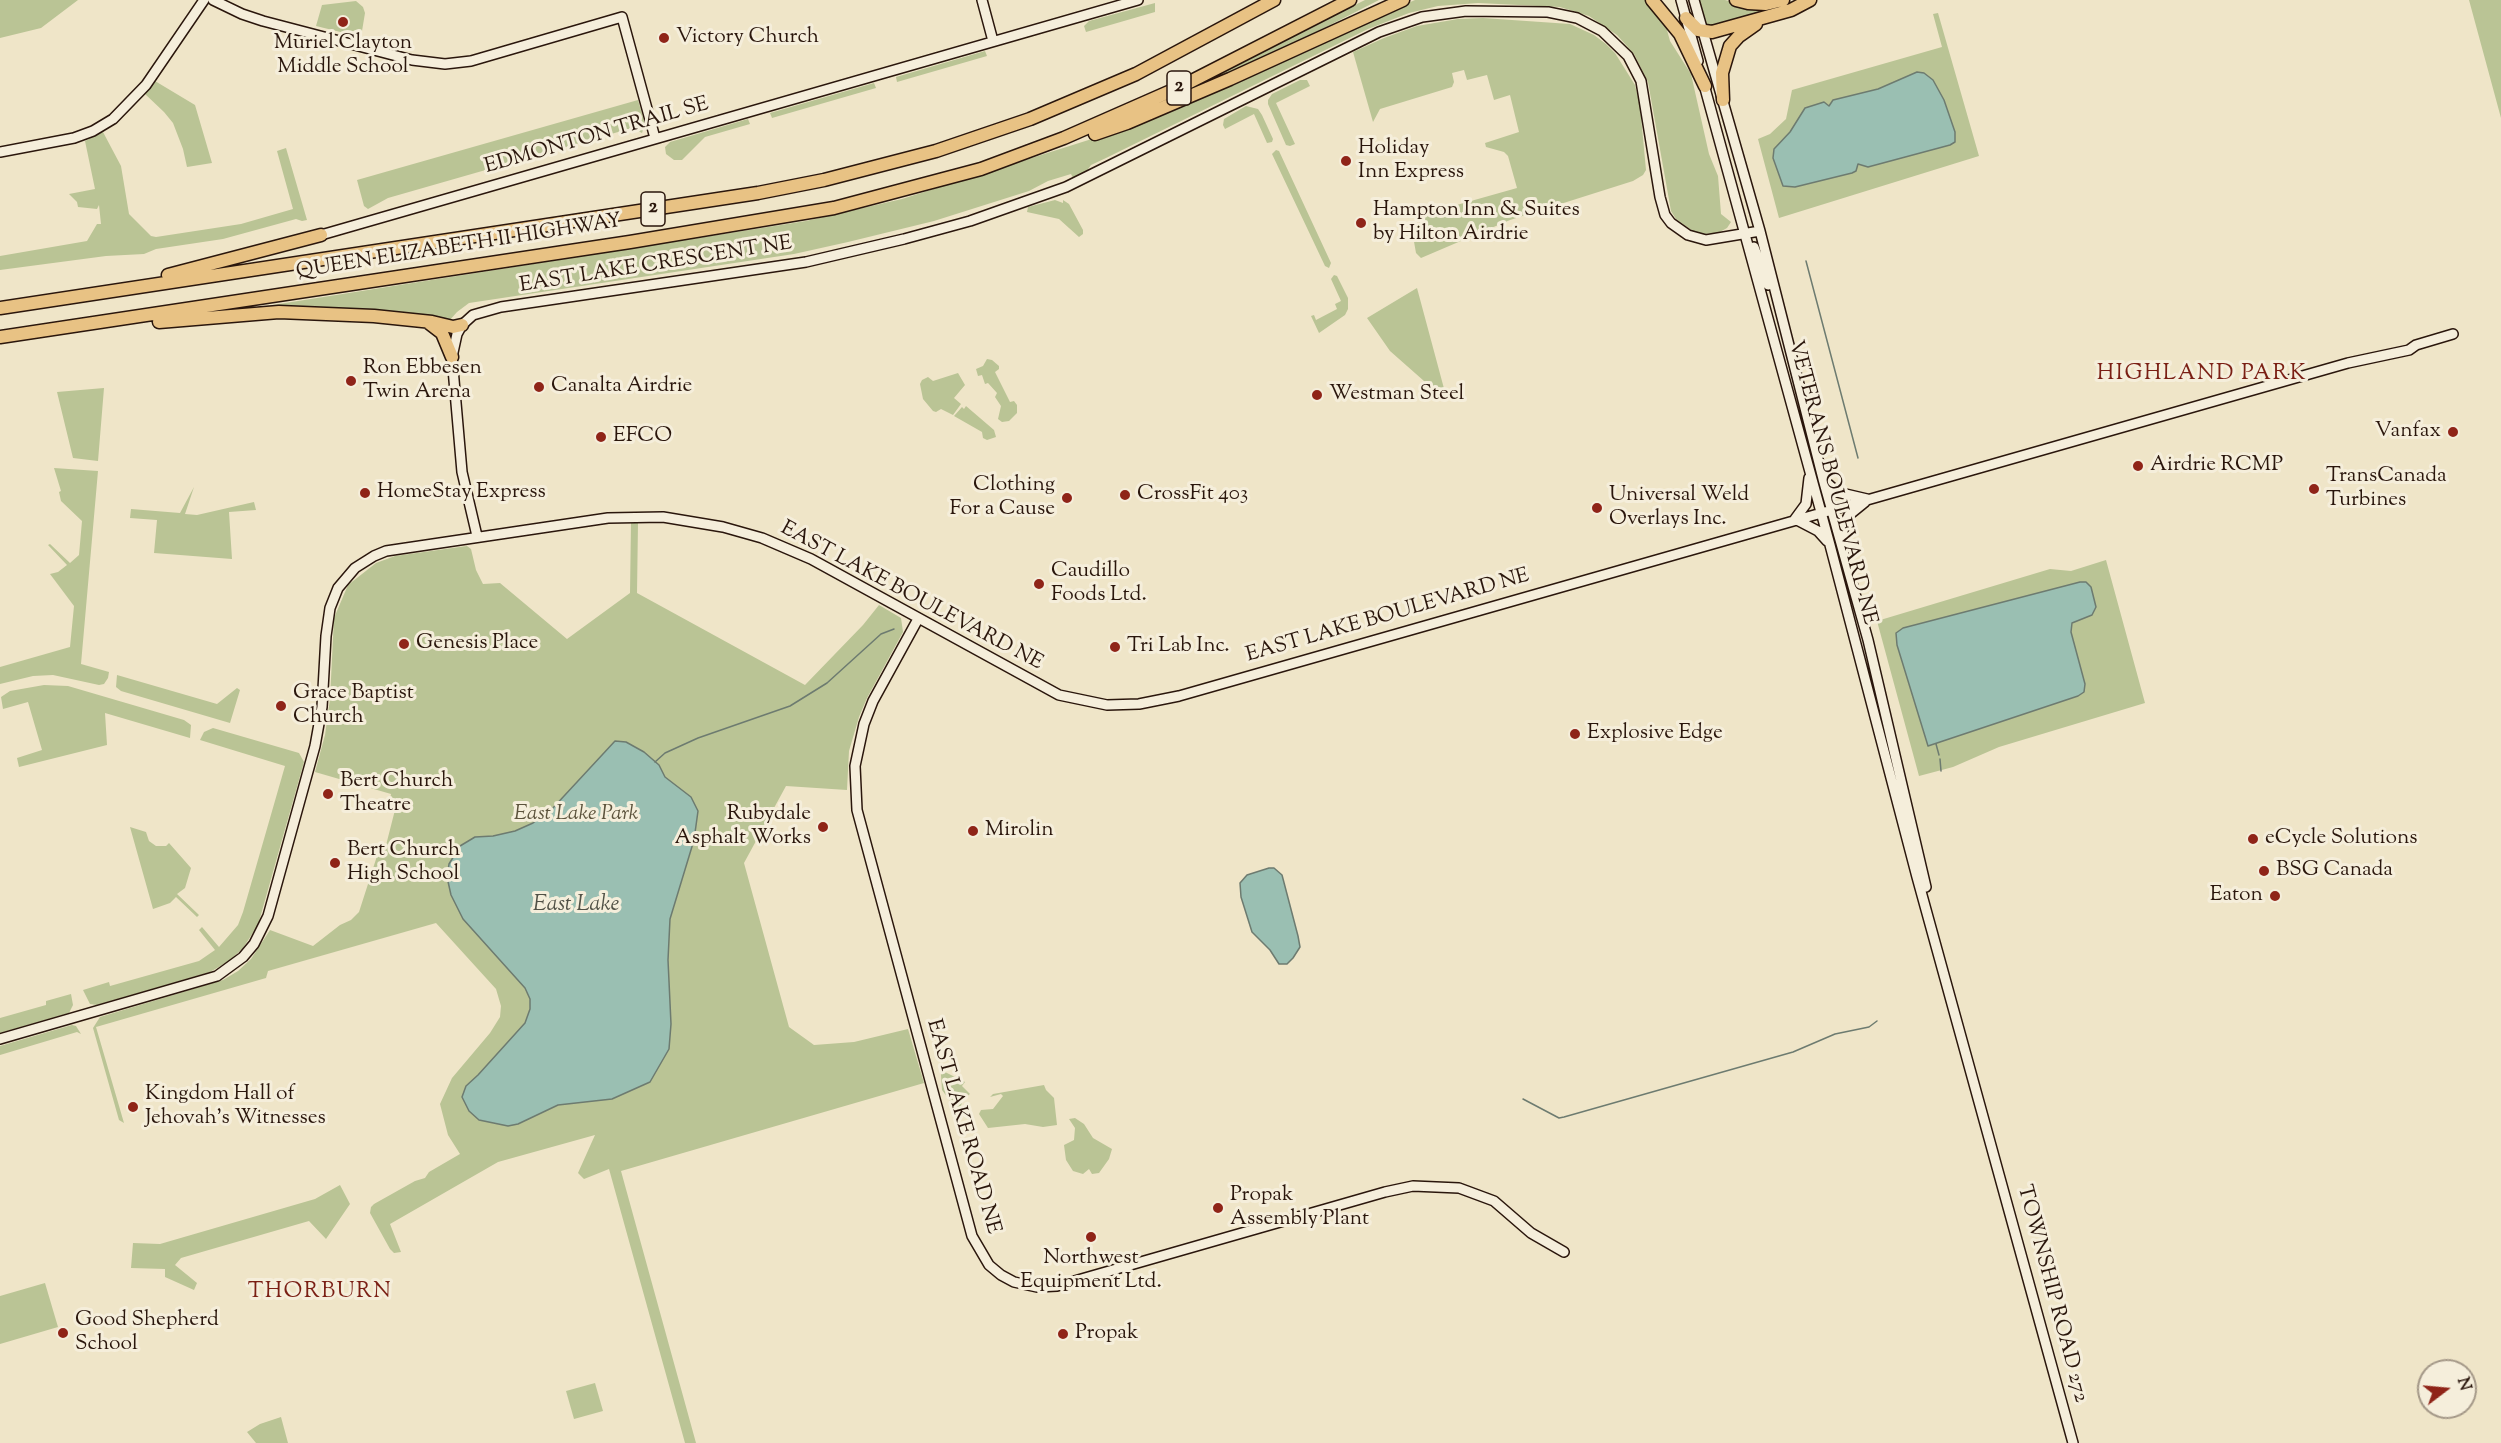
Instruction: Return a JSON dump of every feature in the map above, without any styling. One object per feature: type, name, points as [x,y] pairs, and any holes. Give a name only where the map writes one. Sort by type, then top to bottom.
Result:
[{"type":"highway","name":"QUEEN ELIZABETH II HIGHWAY","points":[[0,308],[117,288],[215,276],[758,193],[833,178],[936,151],[1030,120],[1136,74],[1274,0]]},
{"type":"highway","name":"QUEEN ELIZABETH II HIGHWAY","points":[[0,338],[777,219],[834,208],[1001,161],[1116,117],[1350,0]]},
{"type":"highway","points":[[1345,25],[1391,0]]},
{"type":"highway","points":[[1001,161],[1066,144],[1127,123],[1403,0]]},
{"type":"highway","points":[[1652,0],[1680,34],[1705,86]]},
{"type":"highway","points":[[1736,0],[1766,4],[1783,0]]},
{"type":"highway","points":[[1723,100],[1722,73],[1730,46],[1750,28],[1810,0]]},
{"type":"highway","points":[[1686,18],[1703,31],[1712,32],[1776,15]]},
{"type":"highway","points":[[117,288],[321,235]]},
{"type":"highway","points":[[100,323],[135,324],[279,312],[345,314],[417,320],[453,327],[462,325]]},
{"type":"highway","points":[[417,320],[438,328],[452,357]]},
{"type":"street","points":[[0,152],[74,138],[93,131],[113,119],[147,85],[204,0]]},
{"type":"street","points":[[213,0],[263,21],[420,62],[459,63],[622,17],[655,138]]},
{"type":"street","points":[[982,0],[993,41]]},
{"type":"street","name":"EDMONTON TRAIL SE","points":[[321,235],[1138,0]]},
{"type":"street","name":"VETERANS BOULEVARD NE","points":[[1681,0],[1994,1155]]},
{"type":"street","name":"VETERANS BOULEVARD NE","points":[[1694,0],[1760,231],[1823,479],[1868,640],[1945,975]]},
{"type":"street","name":"EAST LAKE CRESCENT NE","points":[[462,325],[473,315],[489,309],[734,273],[853,252],[959,224],[1066,187],[1394,25],[1449,12],[1548,12],[1577,18],[1596,27],[1611,38],[1632,64],[1644,93],[1660,197],[1665,215],[1671,223],[1688,235],[1706,240],[1760,231]]},
{"type":"street","points":[[1745,233],[1751,240],[1784,323]]},
{"type":"street","points":[[462,325],[454,341],[452,357],[462,472],[477,536]]},
{"type":"street","name":"EAST LAKE BOULEVARD NE","points":[[0,1039],[217,976],[243,957],[254,945],[268,916],[313,753],[322,707],[327,620],[330,608],[338,588],[355,568],[374,556],[395,549],[608,518],[663,517],[706,523],[762,538],[789,549],[1059,695],[1107,705],[1139,704],[1179,696],[1794,519],[2394,352],[2408,344],[2416,345],[2453,334]]},
{"type":"street","points":[[1809,470],[1806,504],[1794,519],[1818,531],[1830,545]]},
{"type":"street","points":[[1823,479],[1838,492],[1869,499]]},
{"type":"street","points":[[1841,543],[1844,525],[1849,515],[1869,499]]},
{"type":"street","name":"EAST LAKE ROAD NE","points":[[918,619],[873,701],[864,724],[855,766],[857,810],[972,1236],[989,1264],[1014,1282],[1038,1287],[1057,1286],[1413,1186],[1459,1188],[1494,1201],[1531,1233],[1564,1252]]},
{"type":"street","name":"TOWNSHIP ROAD 272","points":[[1994,1155],[2073,1443]]},
{"type":"green space","points":[[0,0],[78,0],[41,28],[0,38]]},
{"type":"green space","points":[[1365,0],[1379,0],[1281,50],[1191,91],[1176,94]]},
{"type":"green space","points":[[1415,0],[1646,0],[1668,23],[1670,41],[1691,74],[1709,154],[1718,176],[1721,214],[1731,222],[1727,228],[1718,233],[1704,234],[1693,231],[1676,219],[1671,211],[1648,82],[1634,54],[1617,35],[1589,16],[1560,7],[1478,3],[1438,6],[1409,13],[1368,29],[1091,165],[1086,172],[1073,178],[1071,174],[1048,181],[1029,191],[934,221],[794,254],[469,303],[449,321],[336,309],[260,307],[806,221],[902,199],[1098,137]]},
{"type":"green space","points":[[1699,0],[1725,0],[1754,8],[1802,0],[1787,7],[1714,27],[1705,23]]},
{"type":"green space","points":[[2469,0],[2501,0],[2501,118]]},
{"type":"green space","points":[[356,1],[363,7],[365,13],[361,37],[316,26],[322,5]]},
{"type":"green space","points":[[1155,3],[1155,12],[1086,32],[1084,26],[1089,21]]},
{"type":"green space","points":[[1938,13],[1979,156],[1779,218],[1758,139],[1770,134],[1786,119],[1792,90],[1942,47],[1933,14]]},
{"type":"green space","points":[[1483,18],[1570,24],[1594,35],[1606,44],[1615,53],[1635,85],[1640,106],[1646,170],[1643,175],[1633,181],[1510,220],[1421,258],[1416,253],[1413,236],[1426,209],[1436,207],[1439,210],[1517,188],[1508,156],[1504,152],[1486,147],[1485,143],[1519,132],[1510,95],[1494,100],[1487,75],[1467,80],[1464,70],[1452,73],[1454,82],[1452,87],[1380,109],[1373,122],[1353,52],[1417,26],[1458,19]]},
{"type":"green space","points":[[985,51],[987,56],[897,82],[896,77]]},
{"type":"green space","points":[[1300,80],[1307,80],[1310,86],[1276,103],[1295,144],[1290,146],[1286,145],[1268,100],[1272,94]]},
{"type":"green space","points":[[155,81],[195,105],[212,163],[187,167],[173,123],[145,94]]},
{"type":"green space","points":[[874,83],[876,88],[772,118],[770,113]]},
{"type":"green space","points":[[638,100],[645,124],[642,133],[632,128],[388,198],[368,209],[364,206],[357,180]]},
{"type":"green space","points":[[1246,106],[1258,109],[1273,139],[1272,142],[1267,143],[1254,114],[1225,129],[1224,119]]},
{"type":"green space","points":[[748,119],[750,124],[705,137],[682,160],[674,160],[666,154],[665,147],[670,142]]},
{"type":"green space","points":[[103,132],[121,166],[129,214],[151,236],[241,224],[293,209],[277,151],[286,148],[307,220],[296,219],[223,239],[156,249],[144,254],[106,256],[0,270],[0,256],[87,241],[97,224],[101,224],[99,205],[97,209],[78,207],[77,202],[69,194],[95,189],[85,141]]},
{"type":"green space","points":[[1276,150],[1279,151],[1331,263],[1329,268],[1325,266],[1272,154]]},
{"type":"green space","points":[[1055,200],[1063,203],[1063,200],[1069,204],[1083,230],[1083,234],[1079,237],[1059,219],[1027,212],[1028,207]]},
{"type":"green space","points":[[1334,275],[1337,276],[1348,298],[1348,309],[1345,315],[1319,333],[1311,316],[1314,315],[1316,320],[1337,309],[1335,304],[1341,301],[1331,279]]},
{"type":"green space","points":[[1417,288],[1446,396],[1438,399],[1424,381],[1390,351],[1367,318]]},
{"type":"green space","points":[[987,359],[999,366],[995,372],[1010,402],[1014,401],[1017,405],[1017,413],[1009,421],[1002,422],[998,419],[1001,406],[995,397],[997,393],[988,383],[985,384],[982,375],[978,376],[976,369],[983,366]]},
{"type":"green space","points":[[958,373],[965,385],[954,398],[961,404],[953,415],[941,409],[933,411],[923,399],[920,384],[922,380],[928,377],[933,381]]},
{"type":"green space","points":[[104,388],[98,461],[73,458],[57,392]]},
{"type":"green space","points":[[966,406],[994,430],[996,437],[987,440],[983,438],[982,432],[954,416]]},
{"type":"green space","points":[[54,468],[98,471],[81,664],[109,672],[108,678],[104,684],[99,685],[53,675],[33,676],[0,684],[0,667],[70,647],[74,606],[50,574],[58,572],[67,565],[48,545],[50,544],[70,563],[79,555],[82,521],[61,501],[59,492],[61,491]]},
{"type":"green space","points":[[194,487],[185,514],[197,515],[254,502],[256,510],[229,512],[232,559],[154,553],[157,520],[130,518],[131,509],[180,513]]},
{"type":"green space","name":"East Lake Park","points":[[631,523],[638,523],[637,593],[805,685],[863,625],[879,605],[901,618],[903,632],[859,717],[849,751],[847,790],[786,786],[744,863],[789,1027],[814,1045],[854,1042],[908,1029],[924,1083],[621,1171],[696,1443],[685,1443],[609,1169],[584,1179],[578,1173],[595,1135],[498,1162],[390,1224],[401,1252],[394,1253],[390,1249],[370,1213],[374,1204],[415,1181],[425,1178],[429,1172],[460,1154],[448,1135],[440,1104],[452,1078],[490,1033],[500,1017],[501,1006],[496,989],[436,923],[268,971],[266,978],[96,1027],[124,1123],[119,1120],[93,1028],[100,1017],[223,980],[238,971],[251,959],[270,930],[313,946],[359,912],[377,856],[383,857],[396,806],[389,804],[391,794],[315,772],[325,735],[330,699],[334,618],[348,585],[376,563],[395,556],[467,546],[471,549],[476,570],[483,584],[500,583],[567,639],[630,593]]},
{"type":"green space","points":[[2106,560],[2145,703],[1999,747],[1953,767],[1919,776],[1877,621],[2050,569],[2071,571]]},
{"type":"green space","points":[[117,675],[217,704],[237,688],[240,690],[230,723],[121,691],[116,687]]},
{"type":"green space","points":[[44,685],[68,686],[184,720],[191,725],[190,738],[105,713],[107,745],[19,767],[17,758],[42,750],[28,702],[3,709],[1,697],[10,691]]},
{"type":"green space","points":[[213,728],[299,753],[304,762],[258,925],[243,948],[229,961],[210,972],[97,1005],[90,1004],[83,990],[109,982],[110,986],[199,961],[215,950],[199,930],[202,927],[219,947],[238,925],[285,766],[200,740],[204,732]]},
{"type":"green space","points":[[130,827],[146,832],[149,841],[156,846],[166,846],[169,843],[191,868],[185,888],[177,894],[199,915],[197,917],[176,897],[170,903],[153,909]]},
{"type":"green space","points":[[71,994],[73,1005],[69,1013],[0,1033],[0,1018],[46,1005],[46,1001]]},
{"type":"green space","points":[[72,1025],[76,1026],[81,1034],[77,1032],[0,1055],[0,1046]]},
{"type":"green space","points":[[943,1071],[965,1082],[962,1086],[970,1094],[963,1099],[960,1109],[956,1109],[942,1090]]},
{"type":"green space","points":[[1044,1085],[1054,1098],[1057,1125],[1043,1127],[1025,1124],[988,1128],[979,1114],[981,1110],[993,1109],[1003,1096],[1001,1094],[990,1097],[993,1094]]},
{"type":"green space","points":[[1075,1118],[1084,1124],[1093,1138],[1112,1149],[1109,1159],[1099,1173],[1092,1174],[1089,1169],[1083,1174],[1073,1171],[1066,1160],[1064,1145],[1074,1140],[1075,1128],[1069,1119]]},
{"type":"green space","points":[[340,1185],[350,1204],[326,1239],[309,1221],[181,1258],[175,1265],[197,1283],[194,1290],[165,1277],[165,1269],[131,1268],[133,1243],[160,1244],[315,1199]]},
{"type":"green space","points":[[45,1283],[58,1327],[0,1344],[0,1296]]},
{"type":"green space","points":[[595,1383],[603,1411],[574,1419],[566,1391]]},
{"type":"green space","points":[[281,1417],[288,1443],[256,1443],[247,1432],[260,1424]]},
{"type":"water","points":[[1917,72],[1924,73],[1933,80],[1944,100],[1955,132],[1955,142],[1868,167],[1858,164],[1856,171],[1852,173],[1795,187],[1783,186],[1773,158],[1774,149],[1790,132],[1805,108],[1824,102],[1829,106],[1833,100],[1878,89]]},
{"type":"water","points":[[2086,582],[2091,587],[2096,607],[2092,615],[2072,623],[2071,632],[2085,684],[2084,692],[2078,696],[1928,746],[1897,645],[1896,633],[1903,628]]},
{"type":"water","name":"East Lake","points":[[615,741],[626,742],[644,752],[659,765],[665,777],[691,797],[698,811],[694,840],[670,919],[668,960],[671,1024],[669,1049],[650,1082],[612,1099],[558,1105],[518,1124],[508,1126],[479,1120],[469,1111],[462,1097],[466,1086],[525,1023],[530,1009],[530,999],[525,988],[463,919],[451,895],[447,877],[449,864],[460,846],[475,837],[515,831],[533,823],[552,809]]},
{"type":"water","points":[[1274,868],[1282,875],[1298,936],[1300,947],[1287,964],[1279,964],[1270,950],[1252,932],[1241,897],[1240,883],[1247,875]]},
{"type":"waterway","points":[[1806,261],[1858,458]]},
{"type":"waterway","points":[[655,762],[665,753],[698,738],[790,706],[827,683],[881,634],[894,629]]},
{"type":"waterway","points":[[1936,744],[1939,755]]},
{"type":"waterway","points":[[1940,759],[1941,771]]},
{"type":"waterway","points":[[1523,1099],[1559,1118],[1564,1117],[1793,1052],[1835,1034],[1869,1027],[1877,1021]]},
{"type":"place","name":"Muriel Clayton Middle School","points":[[343,22]]},
{"type":"place","name":"Victory Church","points":[[664,38]]},
{"type":"place","name":"Holiday Inn Express","points":[[1346,161]]},
{"type":"place","name":"Hampton Inn & Suites by Hilton Airdrie","points":[[1361,223]]},
{"type":"place","name":"Ron Ebbesen Twin Arena","points":[[351,381]]},
{"type":"place","name":"Canalta Airdrie","points":[[539,387]]},
{"type":"place","name":"Westman Steel","points":[[1317,395]]},
{"type":"place","name":"Vanfax","points":[[2453,432]]},
{"type":"place","name":"EFCO","points":[[601,437]]},
{"type":"place","name":"Airdrie RCMP","points":[[2138,466]]},
{"type":"place","name":"TransCanada Turbines","points":[[2314,489]]},
{"type":"place","name":"HomeStay Express","points":[[365,493]]},
{"type":"place","name":"CrossFit 403","points":[[1125,495]]},
{"type":"place","name":"Clothing For a Cause","points":[[1067,498]]},
{"type":"place","name":"Universal Weld Overlays Inc.","points":[[1597,508]]},
{"type":"place","name":"Caudillo Foods Ltd.","points":[[1039,584]]},
{"type":"place","name":"Genesis Place","points":[[404,644]]},
{"type":"place","name":"Tri Lab Inc.","points":[[1115,647]]},
{"type":"place","name":"Grace Baptist Church","points":[[281,706]]},
{"type":"place","name":"Explosive Edge","points":[[1575,734]]},
{"type":"place","name":"Bert Church Theatre","points":[[328,794]]},
{"type":"place","name":"Rubydale Asphalt Works","points":[[823,827]]},
{"type":"place","name":"Mirolin","points":[[973,831]]},
{"type":"place","name":"eCycle Solutions","points":[[2253,839]]},
{"type":"place","name":"Bert Church High School","points":[[335,863]]},
{"type":"place","name":"BSG Canada","points":[[2264,871]]},
{"type":"place","name":"Eaton","points":[[2275,896]]},
{"type":"place","name":"Kingdom Hall of Jehovah's Witnesses","points":[[133,1107]]},
{"type":"place","name":"Propak Assembly Plant","points":[[1218,1208]]},
{"type":"place","name":"Northwest Equipment Ltd.","points":[[1091,1237]]},
{"type":"place","name":"Good Shepherd School","points":[[63,1333]]},
{"type":"place","name":"Propak","points":[[1063,1334]]},
{"type":"district","name":"HIGHLAND PARK","points":[[2202,375]]},
{"type":"district","name":"THORBURN","points":[[320,1293]]}]
